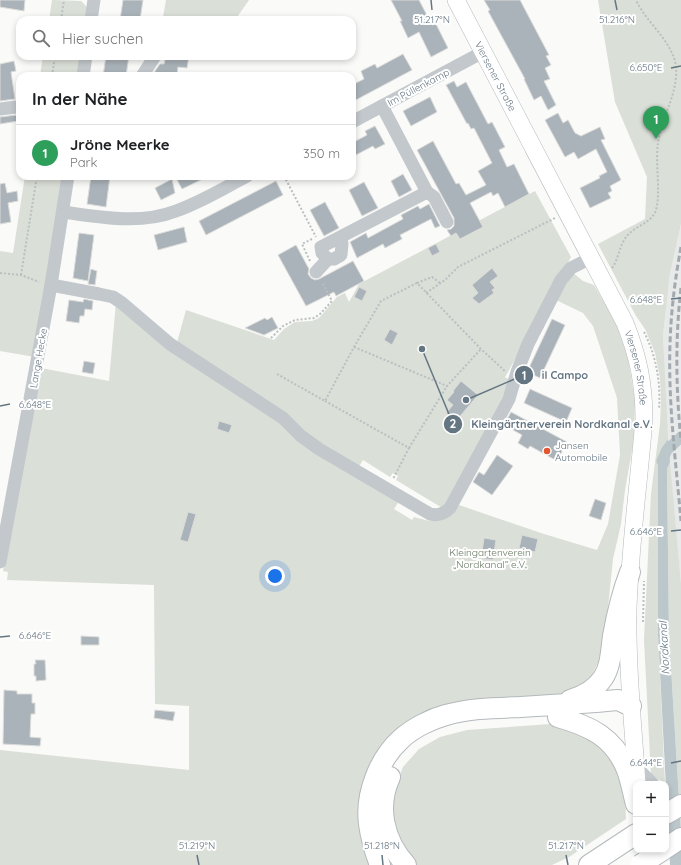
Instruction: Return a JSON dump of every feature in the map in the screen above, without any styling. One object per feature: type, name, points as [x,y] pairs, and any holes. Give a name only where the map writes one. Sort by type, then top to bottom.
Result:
[{"type":"highway","points":[[406,865],[399,858],[389,840],[384,822],[383,802],[387,784],[396,764],[410,748],[429,734],[451,726],[473,721],[558,711],[594,689],[604,677],[610,660],[623,589],[630,572]]},
{"type":"highway","points":[[380,865],[373,845],[369,823],[369,802],[375,778],[385,759],[401,739],[422,725],[446,715],[465,711],[558,711],[620,714],[631,706]]},
{"type":"highway","points":[[558,711],[595,730],[607,740],[617,752],[627,770],[633,793]]},
{"type":"highway","points":[[669,812],[681,804]]},
{"type":"highway","points":[[669,849],[681,838]]},
{"type":"highway","points":[[574,865],[628,839]]},
{"type":"highway","points":[[589,865],[628,839]]},
{"type":"highway","points":[[641,865],[665,853]]},
{"type":"main road","name":"Viersener Straße","points":[[456,0],[625,323],[639,363],[642,381],[644,419],[630,572],[629,654],[631,706],[637,781]]},
{"type":"main road","points":[[640,853],[641,865]]},
{"type":"street","points":[[92,16],[94,0]]},
{"type":"street","name":"Im Püllenkamp","points":[[356,120],[483,52]]},
{"type":"street","points":[[84,72],[85,60]]},
{"type":"street","points":[[144,72],[152,60]]},
{"type":"street","points":[[0,109],[16,106]]},
{"type":"street","points":[[382,106],[427,192],[434,197],[447,222]]},
{"type":"street","name":"Lange Hecke","points":[[0,562],[51,285],[67,180]]},
{"type":"street","points":[[63,212],[104,218],[134,219],[155,216],[174,212],[240,180]]},
{"type":"street","points":[[341,238],[342,244],[340,255],[334,259],[328,259],[322,253],[319,242],[341,238],[427,192]]},
{"type":"street","points":[[51,285],[99,294],[122,303],[170,344],[283,418],[301,436],[319,449],[430,514],[440,515],[450,508],[509,399],[517,372],[528,344],[561,280],[571,268],[591,258]]},
{"type":"street","points":[[316,272],[328,259]]},
{"type":"street","points":[[636,767],[650,781]]},
{"type":"path","points":[[62,16],[64,0]]},
{"type":"path","points":[[615,264],[627,236],[633,230],[647,222],[656,210],[658,144],[661,129],[676,82],[677,73],[670,49],[644,14],[636,0]]},
{"type":"path","points":[[53,72],[54,60]]},
{"type":"path","points":[[21,275],[36,180]]},
{"type":"path","points":[[286,180],[319,242],[302,244]]},
{"type":"path","points":[[426,293],[458,267],[556,217]]},
{"type":"path","points":[[0,273],[21,275],[51,285]]},
{"type":"path","points":[[325,401],[381,301],[432,277],[440,283]]},
{"type":"path","points":[[417,283],[481,349],[506,372],[517,372]]},
{"type":"path","points":[[270,338],[283,326],[295,320],[314,318],[320,314],[332,301]]},
{"type":"path","points":[[354,347],[447,386]]},
{"type":"path","points":[[388,489],[409,448],[447,386],[481,349]]},
{"type":"path","points":[[277,374],[409,448]]},
{"type":"shaded area","points":[[681,224],[681,583],[666,425],[663,335],[670,274]]},
{"type":"green space","points":[[52,0],[81,1],[88,9],[88,16],[50,16]]},
{"type":"green space","points":[[166,0],[249,0],[238,16],[163,16]]},
{"type":"green space","points":[[598,0],[681,0],[681,224],[670,274],[663,335],[668,439],[661,449],[658,634],[665,781],[662,781],[651,775],[644,640],[651,494],[660,424],[660,378],[655,353],[645,329],[636,316],[598,244],[645,219],[647,177],[615,102]]},
{"type":"green space","points":[[42,60],[81,60],[80,72],[41,72]]},
{"type":"green space","points":[[527,147],[579,253],[579,255],[525,152]]},
{"type":"green space","points":[[24,180],[63,180],[35,357],[0,351],[0,251],[13,253]]},
{"type":"green space","points":[[535,191],[571,257],[505,377],[511,381],[444,509],[396,480],[398,476],[393,473],[390,477],[363,460],[358,468],[176,346],[186,310],[274,340],[284,329],[295,322],[312,321],[319,318],[337,297],[345,293],[349,302],[359,284]]},
{"type":"green space","name":"Kleingartenverein „Nordkanal“ e.V.","points":[[572,272],[583,281],[594,285],[616,323],[628,359],[635,400],[634,439],[621,524],[613,559],[606,627],[599,660],[590,680],[575,692],[556,696],[458,704],[421,714],[382,744],[362,788],[373,865],[0,865],[0,750],[189,770],[189,706],[155,704],[154,585],[7,580],[8,572],[3,571],[41,368],[109,381],[116,302],[399,501],[394,509],[412,520],[414,517],[429,521],[438,520],[446,515],[456,504],[544,534],[597,550],[608,524],[620,455],[617,398],[593,326],[583,313],[556,300]]},
{"type":"green space","points":[[670,462],[681,583],[681,832],[669,635],[667,469]]},
{"type":"green space","points":[[551,724],[581,730],[603,745],[617,763],[625,789],[626,819],[569,857],[552,865],[415,865],[398,843],[391,818],[393,792],[403,767],[419,749],[440,737],[467,730]]},
{"type":"water","points":[[668,439],[670,462],[667,469],[669,635],[681,832],[681,865],[670,865],[669,781],[666,781],[658,634],[658,466],[661,449]]},
{"type":"building","points":[[0,0],[25,0],[24,11],[0,7]]},
{"type":"building","points":[[123,0],[143,0],[141,16],[121,16]]},
{"type":"building","points":[[391,0],[419,0],[432,25],[436,24],[448,48],[431,57],[419,32],[408,38],[400,21],[402,21]]},
{"type":"building","points":[[484,0],[520,0],[549,55],[546,56],[551,65],[545,68],[550,79],[544,81],[556,105],[548,110],[541,96],[534,100],[525,79],[488,11],[490,10]]},
{"type":"building","points":[[403,54],[412,70],[356,100],[356,83],[364,79],[361,71],[375,64],[377,68]]},
{"type":"building","points":[[105,60],[128,60],[127,72],[104,72]]},
{"type":"building","points":[[165,60],[188,60],[187,68],[178,67],[177,72],[155,72],[160,64],[164,64]]},
{"type":"building","points":[[14,61],[16,71],[11,72],[15,99],[0,101],[0,64]]},
{"type":"building","points":[[454,81],[457,87],[466,82],[488,124],[492,122],[505,147],[499,150],[507,167],[514,164],[529,194],[505,207],[498,193],[493,196],[491,192],[470,203],[483,227],[460,239],[456,233],[451,236],[447,230],[454,226],[454,218],[417,150],[433,141],[456,184],[459,183],[466,195],[486,185],[478,171],[492,163],[474,128],[471,129],[468,123],[467,124],[446,85]]},
{"type":"building","points":[[430,97],[437,112],[411,126],[403,111]]},
{"type":"building","points":[[558,113],[563,123],[568,120],[575,133],[581,136],[600,127],[605,139],[601,140],[621,180],[610,186],[612,191],[608,193],[611,198],[590,208],[580,188],[600,178],[599,176],[607,172],[596,149],[578,159],[574,152],[565,157],[545,120]]},
{"type":"building","points":[[16,115],[16,121],[0,124],[0,117]]},
{"type":"building","points":[[375,126],[385,144],[375,149],[373,146],[356,155],[356,141],[367,135],[365,131]]},
{"type":"building","points":[[403,174],[412,190],[399,197],[391,181]]},
{"type":"building","points":[[90,180],[109,180],[106,207],[87,204]]},
{"type":"building","points":[[172,180],[175,193],[161,200],[155,188]]},
{"type":"building","points":[[177,180],[201,180],[182,189]]},
{"type":"building","points":[[276,181],[283,195],[206,235],[199,221]]},
{"type":"building","points":[[364,182],[378,208],[362,216],[349,190]]},
{"type":"building","points":[[5,183],[7,193],[17,191],[18,201],[8,203],[11,222],[0,224],[0,184]]},
{"type":"building","points":[[325,202],[339,228],[324,236],[310,210]]},
{"type":"building","points":[[429,204],[440,226],[435,228],[431,219],[400,235],[402,239],[385,248],[383,244],[357,258],[350,242],[366,233],[368,238],[403,219],[401,215],[418,206],[420,209]]},
{"type":"building","points":[[184,227],[187,242],[158,250],[154,235]]},
{"type":"building","points":[[79,233],[94,235],[88,281],[73,278]]},
{"type":"building","points":[[436,244],[440,252],[432,256],[428,248]]},
{"type":"building","points":[[296,245],[309,269],[308,274],[311,278],[315,280],[319,279],[353,261],[364,281],[336,296],[334,292],[306,306],[278,255]]},
{"type":"building","points":[[492,268],[498,276],[490,282],[495,288],[492,290],[494,293],[479,304],[472,298],[478,293],[472,285]]},
{"type":"building","points":[[91,269],[97,271],[95,285],[88,284]]},
{"type":"building","points":[[359,287],[367,291],[362,301],[354,297]]},
{"type":"building","points":[[84,299],[93,301],[92,310],[85,309],[84,316],[80,316],[79,323],[66,321],[69,300],[83,302]]},
{"type":"building","points":[[272,317],[278,328],[264,335],[245,328],[265,318],[267,320]]},
{"type":"building","points":[[552,319],[565,325],[540,378],[527,372]]},
{"type":"building","points":[[390,329],[398,333],[392,345],[384,340]]},
{"type":"building","points":[[84,361],[95,363],[93,374],[82,372]]},
{"type":"building","points":[[461,381],[478,395],[456,421],[446,413],[453,405],[447,400]]},
{"type":"building","points":[[530,389],[572,408],[566,422],[524,403]]},
{"type":"building","points":[[511,412],[567,442],[557,461],[530,446],[528,449],[518,443],[522,435],[504,425]]},
{"type":"building","points":[[219,421],[232,425],[229,433],[217,429]]},
{"type":"building","points":[[497,455],[513,466],[492,495],[473,482],[479,472],[484,475]]},
{"type":"building","points":[[595,499],[606,503],[601,520],[589,516]]},
{"type":"building","points":[[188,512],[196,514],[188,542],[180,540]]},
{"type":"building","points":[[522,535],[538,539],[535,552],[519,548]]},
{"type":"building","points":[[484,538],[496,540],[493,560],[481,558]]},
{"type":"building","points":[[81,636],[99,637],[99,645],[81,645]]},
{"type":"building","points":[[35,660],[45,660],[46,680],[36,681],[36,676],[34,676],[34,664],[36,664]]},
{"type":"building","points":[[4,690],[17,691],[17,694],[32,694],[32,703],[35,703],[35,714],[31,714],[30,737],[41,738],[40,746],[3,744]]},
{"type":"building","points":[[155,710],[175,712],[173,721],[154,718]]},
{"type":"waterway","name":"Nordkanal","points":[[662,461],[667,450],[681,437]]},
{"type":"railway","points":[[681,247],[672,307],[670,366],[673,433],[681,521]]},
{"type":"railway","points":[[681,288],[677,364],[681,441]]},
{"type":"place","name":"Jröne Meerke","points":[[656,139]]},
{"type":"place","name":"Kleingärtnerverein Nordkanal e.V.","points":[[422,349]]},
{"type":"place","name":"il Campo","points":[[466,400]]},
{"type":"place","name":"Jansen Automobile","points":[[547,451]]}]
